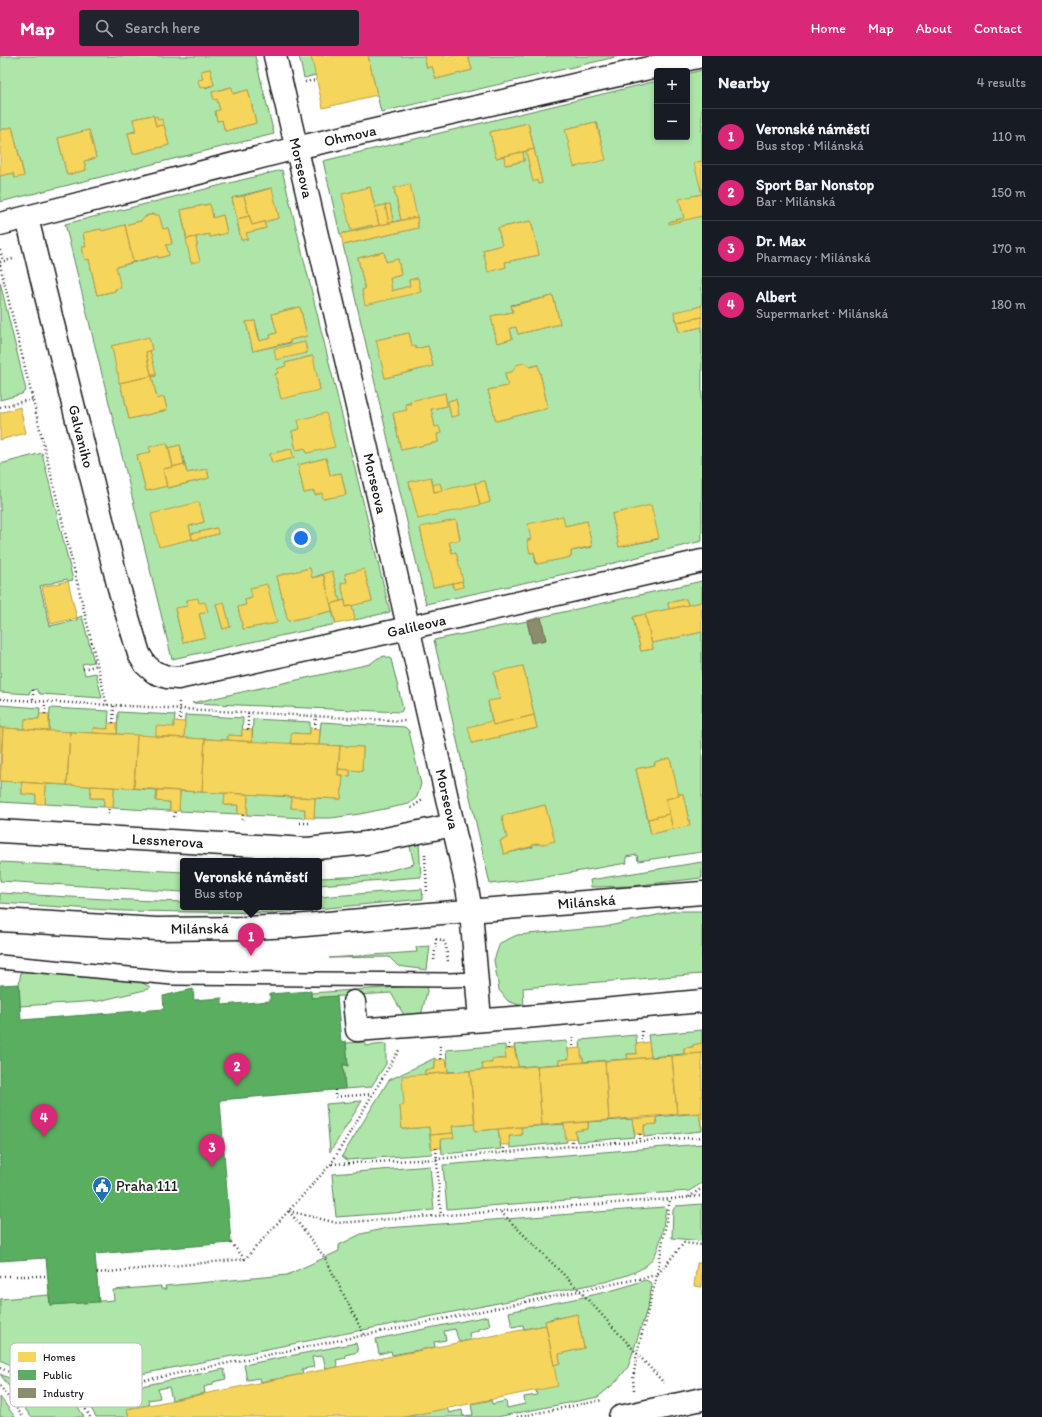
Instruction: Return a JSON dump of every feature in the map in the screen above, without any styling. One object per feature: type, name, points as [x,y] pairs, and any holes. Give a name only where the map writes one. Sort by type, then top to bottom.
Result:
[{"type":"street","name":"Morseova","points":[[275,56],[408,628],[466,882],[471,911]]},
{"type":"street","name":"Ohmova","points":[[0,224],[296,148],[702,56]]},
{"type":"street","name":"Galvaniho","points":[[27,218],[118,588],[139,654]]},
{"type":"street","name":"Galileova","points":[[139,654],[145,664],[154,672],[167,677],[178,678],[408,628],[702,561]]},
{"type":"street","name":"Lessnerova","points":[[0,831],[307,849],[366,843],[453,825]]},
{"type":"street","name":"Milánská","points":[[0,920],[157,929],[246,928],[294,926],[702,893]]},
{"type":"street","points":[[471,911],[480,1020]]},
{"type":"street","points":[[354,1002],[357,1030],[702,1001]]},
{"type":"street","points":[[623,1409],[702,1399]]},
{"type":"lane","points":[[0,962],[172,978],[477,979]]},
{"type":"path","points":[[305,82],[316,80]]},
{"type":"path","points":[[0,250],[3,261]]},
{"type":"path","points":[[0,265],[108,705]]},
{"type":"path","points":[[0,407],[33,399]]},
{"type":"path","points":[[83,669],[98,665]]},
{"type":"path","points":[[33,690],[33,701]]},
{"type":"path","points":[[0,699],[412,721]]},
{"type":"path","points":[[45,702],[45,714]]},
{"type":"path","points":[[113,723],[114,705]]},
{"type":"path","points":[[180,709],[180,721]]},
{"type":"path","points":[[248,713],[248,730]]},
{"type":"path","points":[[315,728],[316,716]]},
{"type":"path","points":[[406,810],[421,801],[423,797]]},
{"type":"path","points":[[101,813],[108,814],[109,807]]},
{"type":"path","points":[[167,816],[174,817],[175,811]]},
{"type":"path","points":[[235,820],[242,820],[242,815]]},
{"type":"path","points":[[309,818],[309,823]]},
{"type":"path","points":[[295,823],[316,823]]},
{"type":"path","points":[[642,1028],[642,1042]]},
{"type":"path","points":[[573,1034],[573,1048]]},
{"type":"path","points":[[502,1040],[509,1040],[509,1049]]},
{"type":"path","points":[[435,1046],[447,1045]]},
{"type":"path","points":[[440,1046],[441,1060]]},
{"type":"path","points":[[96,1272],[245,1259],[331,1164],[399,1050],[405,1049]]},
{"type":"path","points":[[335,1090],[335,1097],[372,1094]]},
{"type":"path","points":[[640,1134],[640,1141]]},
{"type":"path","points":[[331,1164],[437,1159],[572,1146],[702,1137]]},
{"type":"path","points":[[572,1139],[572,1146]]},
{"type":"path","points":[[504,1145],[504,1153]]},
{"type":"path","points":[[436,1148],[441,1216]]},
{"type":"path","points":[[689,1197],[702,1188]]},
{"type":"path","points":[[289,1211],[337,1224],[702,1196]]},
{"type":"path","points":[[517,1417],[623,1409],[634,1394],[633,1380],[637,1354],[657,1275],[670,1198]]},
{"type":"path","points":[[289,1211],[325,1258],[364,1335]]},
{"type":"path","points":[[501,1211],[580,1291],[637,1354],[666,1404]]},
{"type":"path","points":[[231,1243],[245,1259]]},
{"type":"path","points":[[142,1380],[657,1275],[684,1243],[702,1245]]},
{"type":"path","points":[[0,1276],[48,1276]]},
{"type":"path","points":[[0,1368],[10,1372]]},
{"type":"path","points":[[0,1386],[10,1399]]},
{"type":"path","points":[[16,1407],[23,1417]]},
{"type":"path","points":[[84,1407],[90,1417]]},
{"type":"green space","points":[[0,56],[255,56],[274,134],[0,202],[0,176],[13,173],[15,178],[24,175],[12,127],[0,130]],"holes":[[[210,69],[214,85],[205,88],[201,71]],[[231,87],[233,94],[248,90],[256,123],[225,131],[222,120],[217,121],[215,111],[220,110],[217,99],[214,99],[212,92]],[[153,115],[156,126],[164,125],[169,145],[133,154],[128,133],[136,131],[133,119]],[[89,130],[96,158],[84,161],[86,170],[67,175],[58,138]]]},
{"type":"green space","points":[[299,56],[311,56],[316,75],[304,78]]},
{"type":"green space","points":[[368,56],[424,56],[427,68],[432,66],[436,79],[472,70],[468,56],[620,56],[381,112]]},
{"type":"green space","points":[[702,70],[702,161],[695,163],[702,194],[680,199],[684,218],[669,223],[702,216],[702,306],[674,313],[679,332],[702,327],[702,541],[606,565],[426,604],[343,245],[418,228],[417,217],[394,188],[401,220],[393,222],[390,204],[375,207],[370,187],[343,194],[351,230],[372,225],[372,227],[340,234],[323,161],[654,82],[654,140],[690,140],[690,73]],"holes":[[[597,122],[605,160],[565,129]],[[528,123],[542,183],[538,184],[537,180],[533,181],[526,151],[523,152],[524,161],[506,165],[504,156],[496,158],[490,132]],[[531,221],[539,255],[505,262],[506,267],[488,271],[483,250],[502,245],[498,228]],[[384,252],[386,262],[398,259],[401,275],[390,278],[392,291],[410,286],[409,280],[417,278],[421,291],[366,304],[362,290],[365,289],[358,258]],[[553,296],[560,324],[518,334],[516,327],[510,328],[512,339],[497,343],[491,316],[513,312],[511,305]],[[409,333],[412,346],[415,345],[416,349],[428,346],[433,366],[385,378],[377,340]],[[524,363],[530,367],[538,365],[548,408],[496,421],[488,390],[508,386],[505,374],[512,372]],[[445,393],[447,406],[431,409],[435,427],[439,427],[441,433],[437,434],[438,442],[401,450],[393,414],[407,410],[406,404]],[[456,399],[459,415],[451,417],[448,401]],[[431,478],[433,485],[440,484],[442,491],[485,481],[490,502],[418,518],[409,482]],[[651,506],[658,539],[619,547],[612,514]],[[456,520],[460,539],[449,542],[452,553],[456,552],[463,586],[454,589],[452,583],[434,587],[420,528]],[[587,521],[592,547],[571,551],[571,557],[536,564],[534,552],[530,553],[528,540],[565,526]]]},
{"type":"green space","points":[[282,170],[390,612],[355,620],[352,605],[372,601],[364,570],[345,574],[347,582],[341,584],[345,600],[340,601],[332,571],[312,578],[310,568],[277,576],[288,621],[332,611],[336,624],[172,659],[65,224]],"holes":[[[271,188],[279,218],[264,222],[266,228],[246,233],[247,239],[241,240],[232,198]],[[209,204],[213,218],[223,215],[227,233],[210,237],[209,234],[196,237],[196,246],[191,262],[181,210]],[[153,214],[159,216],[163,229],[168,228],[172,243],[166,245],[169,255],[159,258],[158,256],[116,267],[115,291],[97,295],[89,259],[85,260],[82,247],[86,247],[83,233],[101,229],[102,231],[141,221],[146,216]],[[300,307],[307,336],[290,340],[290,343],[253,351],[246,322],[255,321],[260,341],[271,338],[270,335],[277,333],[272,314]],[[149,338],[152,350],[150,351],[156,376],[152,377],[157,399],[164,397],[167,410],[129,419],[111,346]],[[305,342],[307,353],[276,359],[283,347]],[[312,356],[320,389],[281,398],[275,374],[278,373],[277,369],[286,366],[285,363]],[[300,429],[334,446],[307,453],[305,448],[296,450],[292,431]],[[167,443],[169,448],[180,445],[187,473],[207,469],[209,478],[168,488],[167,486],[146,491],[137,455],[151,452],[150,447]],[[291,449],[293,458],[272,463],[270,454]],[[326,458],[330,475],[341,473],[346,494],[324,499],[322,493],[315,495],[314,491],[304,493],[298,465]],[[199,502],[204,522],[189,526],[191,534],[216,528],[218,534],[159,546]],[[267,585],[276,623],[243,629],[238,607],[246,605],[245,600],[252,598],[250,588]],[[187,600],[199,603],[207,612],[199,614],[205,637],[183,642],[175,609],[188,606]],[[224,603],[230,627],[223,629],[216,604]]]},
{"type":"green space","points":[[0,282],[26,390],[22,394],[0,400]]},
{"type":"green space","points":[[42,453],[73,580],[68,581],[67,579],[40,586],[50,626],[77,620],[77,618],[82,616],[94,662],[82,664],[85,675],[96,673],[102,698],[40,694],[36,689],[30,691],[29,694],[0,692],[0,464]]},
{"type":"green space","points":[[702,581],[702,602],[688,605],[686,599],[668,603],[669,609],[633,617],[641,651],[653,649],[652,643],[702,632],[702,852],[638,861],[637,855],[626,857],[627,863],[534,879],[490,884],[434,640],[527,621],[532,642],[545,640],[541,617]],"holes":[[[523,666],[537,728],[472,743],[492,721],[488,702],[500,699],[494,673]],[[670,758],[678,794],[683,794],[690,825],[651,834],[636,769],[655,765],[655,762]],[[545,805],[554,841],[532,845],[533,847],[504,854],[500,841],[507,838],[502,816]]]},
{"type":"green space","points":[[385,656],[391,659],[403,708],[401,712],[192,703],[370,664],[378,658]]},
{"type":"green space","points":[[0,705],[40,708],[39,719],[25,719],[24,729],[0,728]]},
{"type":"green space","points":[[50,708],[109,711],[108,729],[94,728],[93,733],[49,731]]},
{"type":"green space","points":[[118,712],[175,715],[174,727],[156,737],[117,734]]},
{"type":"green space","points":[[185,715],[243,718],[242,736],[228,735],[228,740],[184,738]]},
{"type":"green space","points":[[253,719],[310,722],[310,734],[292,733],[291,744],[252,742]]},
{"type":"green space","points":[[321,722],[405,727],[409,731],[421,784],[417,797],[409,804],[360,814],[331,818],[314,818],[315,798],[341,799],[343,775],[350,776],[350,770],[362,771],[363,747],[319,745]]},
{"type":"green space","points":[[0,781],[22,782],[22,794],[36,795],[36,804],[0,802]]},
{"type":"green space","points":[[46,784],[91,786],[90,798],[104,798],[104,807],[45,804]]},
{"type":"green space","points":[[114,787],[157,790],[156,801],[170,802],[170,811],[113,808]]},
{"type":"green space","points":[[180,791],[225,793],[224,805],[238,805],[238,814],[179,811]]},
{"type":"green space","points":[[248,794],[292,797],[291,808],[305,809],[305,818],[247,815]]},
{"type":"green space","points":[[409,842],[419,842],[421,877],[322,885],[322,878],[369,876],[414,864]]},
{"type":"green space","points":[[0,862],[180,872],[180,892],[0,881]]},
{"type":"green space","points":[[702,862],[702,878],[631,886],[591,887],[590,880]]},
{"type":"green space","points":[[422,889],[423,899],[322,909],[322,897]]},
{"type":"green space","points":[[0,893],[180,902],[180,910],[307,910],[275,913],[124,911],[0,903]]},
{"type":"green space","points":[[674,911],[702,911],[702,974],[523,988],[524,1007],[508,1001],[499,990],[494,960],[500,943],[517,935],[605,927]]},
{"type":"green space","points":[[430,946],[427,970],[398,966],[389,957],[329,958],[417,952],[416,947]]},
{"type":"green space","points":[[28,970],[139,981],[150,987],[149,989],[99,1001],[20,1006],[19,984],[21,972]]},
{"type":"green space","points":[[414,986],[428,987],[421,1016],[405,1017],[391,993],[311,998],[311,993]]},
{"type":"green space","points":[[702,1030],[702,1043],[693,1045],[693,1047],[684,1048],[684,1054],[651,1057],[648,1035]]},
{"type":"green space","points":[[636,1035],[637,1054],[627,1054],[628,1059],[583,1062],[583,1058],[581,1058],[580,1040]]},
{"type":"green space","points":[[567,1041],[569,1059],[559,1060],[559,1064],[518,1067],[514,1045]]},
{"type":"green space","points":[[365,1042],[365,1046],[386,1044],[386,1064],[371,1087],[345,1089],[343,1064],[348,1066],[346,1043]]},
{"type":"green space","points":[[505,1045],[506,1059],[493,1059],[492,1063],[482,1063],[483,1070],[448,1072],[446,1050]]},
{"type":"green space","points":[[435,1058],[435,1069],[425,1070],[425,1075],[404,1105],[400,1106],[402,1129],[429,1127],[432,1154],[347,1160],[342,1156],[389,1080]]},
{"type":"green space","points":[[362,1101],[330,1152],[326,1104]]},
{"type":"green space","points":[[699,1113],[702,1131],[644,1137],[644,1125],[657,1124],[656,1117]]},
{"type":"green space","points":[[632,1119],[635,1137],[577,1142],[575,1131],[588,1129],[588,1122]]},
{"type":"green space","points":[[475,1124],[475,1131],[498,1129],[501,1149],[442,1154],[441,1139],[453,1137],[452,1126]]},
{"type":"green space","points":[[564,1124],[567,1142],[510,1148],[509,1136],[522,1135],[521,1127]]},
{"type":"green space","points":[[702,1144],[702,1183],[689,1191],[447,1209],[443,1165]]},
{"type":"green space","points":[[430,1166],[434,1210],[336,1217],[332,1174]]},
{"type":"green space","points":[[702,1204],[702,1241],[672,1238],[673,1210],[676,1206]]},
{"type":"green space","points":[[664,1207],[666,1209],[658,1248],[650,1262],[636,1272],[609,1281],[142,1374],[142,1343],[10,1343],[10,1365],[0,1360],[0,1299],[49,1295],[50,1305],[114,1300],[113,1290],[161,1286],[161,1289],[166,1289],[165,1286],[287,1275],[339,1251],[339,1245],[361,1234],[387,1228]]},
{"type":"green space","points":[[645,1280],[650,1282],[652,1286],[648,1306],[628,1367],[616,1382],[598,1397],[497,1417],[404,1417],[447,1408],[449,1413],[462,1410],[463,1416],[473,1415],[471,1404],[491,1400],[492,1404],[506,1401],[507,1408],[525,1404],[524,1397],[537,1395],[536,1390],[554,1365],[560,1363],[559,1354],[584,1348],[577,1314],[550,1319],[545,1321],[546,1325],[524,1329],[523,1325],[512,1327],[509,1312],[595,1295]]},
{"type":"green space","points":[[488,1316],[490,1326],[469,1333],[470,1340],[459,1342],[455,1329],[444,1331],[446,1340],[434,1342],[435,1347],[392,1355],[391,1351],[379,1354],[376,1339]]},
{"type":"green space","points":[[356,1343],[358,1352],[345,1355],[346,1358],[336,1360],[338,1367],[326,1369],[323,1356],[312,1357],[314,1367],[302,1369],[303,1374],[260,1382],[259,1378],[247,1380],[244,1365]]},
{"type":"green space","points":[[224,1369],[226,1379],[213,1382],[213,1384],[204,1387],[205,1393],[172,1400],[169,1387],[158,1389],[160,1398],[148,1400],[149,1405],[142,1406],[142,1386]]},
{"type":"green space","points":[[0,1374],[10,1379],[10,1388]]},
{"type":"green space","points":[[0,1397],[15,1417],[0,1417]]},
{"type":"green space","points":[[24,1407],[78,1407],[84,1417],[31,1417]]},
{"type":"green space","points":[[90,1407],[138,1407],[127,1409],[129,1417],[96,1417]]},
{"type":"building: Homes","points":[[311,56],[368,56],[377,95],[323,108]]},
{"type":"building: Homes","points":[[424,56],[468,56],[472,70],[436,79],[432,66],[427,68]]},
{"type":"building: Homes","points":[[210,69],[214,85],[200,88],[198,80],[203,79],[201,71]]},
{"type":"building: Homes","points":[[232,87],[233,94],[248,90],[256,123],[225,131],[222,120],[217,121],[215,111],[220,110],[217,99],[214,100],[212,92]]},
{"type":"building: Homes","points":[[153,115],[156,126],[164,125],[169,145],[133,154],[128,133],[136,132],[133,119]]},
{"type":"building: Homes","points":[[157,116],[158,120],[162,119],[163,125],[156,126],[154,117]]},
{"type":"building: Homes","points":[[596,122],[606,160],[574,167],[565,129]]},
{"type":"building: Homes","points":[[528,123],[534,149],[496,158],[490,132]]},
{"type":"building: Homes","points":[[12,127],[24,176],[15,178],[13,173],[0,176],[0,130]]},
{"type":"building: Homes","points":[[89,130],[96,158],[84,161],[86,170],[67,175],[58,138]]},
{"type":"building: Homes","points":[[534,149],[542,183],[538,184],[537,180],[533,182],[526,151]]},
{"type":"building: Homes","points":[[523,152],[524,161],[505,165],[504,156]]},
{"type":"building: Homes","points":[[702,161],[702,194],[694,163]]},
{"type":"building: Homes","points":[[410,184],[417,217],[401,220],[394,188]]},
{"type":"building: Homes","points":[[370,187],[379,225],[372,227],[372,225],[351,230],[342,194]]},
{"type":"building: Homes","points":[[272,188],[279,218],[252,225],[244,196]]},
{"type":"building: Homes","points":[[702,194],[702,216],[669,224],[669,222],[684,218],[679,199]]},
{"type":"building: Homes","points":[[244,196],[249,216],[237,219],[232,198]]},
{"type":"building: Homes","points":[[210,204],[213,218],[223,215],[227,233],[210,237],[209,234],[187,239],[181,210]]},
{"type":"building: Homes","points":[[390,204],[393,222],[389,223],[385,205]]},
{"type":"building: Homes","points":[[385,205],[389,223],[379,225],[375,207]]},
{"type":"building: Homes","points":[[149,215],[159,215],[163,229],[168,228],[172,244],[166,245],[169,255],[133,262],[125,225],[141,221]]},
{"type":"building: Homes","points":[[249,216],[252,225],[264,222],[266,228],[246,233],[248,239],[241,240],[237,219]]},
{"type":"building: Homes","points":[[417,217],[418,228],[343,245],[341,234]]},
{"type":"building: Homes","points":[[531,221],[539,255],[505,262],[506,267],[488,272],[483,250],[502,245],[498,228]]},
{"type":"building: Homes","points":[[125,225],[133,262],[116,267],[121,288],[97,295],[89,259],[85,260],[82,247],[86,247],[83,233],[101,229],[102,231]]},
{"type":"building: Homes","points":[[196,237],[196,246],[200,261],[191,263],[186,239]]},
{"type":"building: Homes","points":[[384,252],[386,262],[398,259],[401,275],[390,278],[392,291],[410,286],[409,280],[418,278],[421,292],[365,305],[362,290],[365,289],[358,258]]},
{"type":"building: Homes","points":[[553,296],[560,324],[518,334],[516,327],[510,328],[512,339],[497,343],[491,316],[513,312],[511,306]]},
{"type":"building: Homes","points":[[702,306],[702,317],[677,322],[674,312]]},
{"type":"building: Homes","points":[[300,307],[307,336],[290,340],[290,342],[253,351],[246,322],[255,321],[259,341],[271,338],[270,335],[277,333],[272,314]]},
{"type":"building: Homes","points":[[702,317],[702,327],[679,332],[677,322]]},
{"type":"building: Homes","points":[[409,333],[412,346],[415,345],[416,349],[428,346],[433,366],[385,378],[376,340]]},
{"type":"building: Homes","points":[[149,337],[152,350],[146,352],[151,374],[156,373],[156,375],[119,383],[118,372],[117,373],[111,346]]},
{"type":"building: Homes","points":[[305,342],[307,353],[276,360],[274,349]]},
{"type":"building: Homes","points":[[150,351],[156,373],[151,374],[146,352]]},
{"type":"building: Homes","points":[[313,356],[320,390],[281,399],[275,374],[278,373],[277,369],[286,366],[285,363]]},
{"type":"building: Homes","points":[[524,363],[530,367],[538,365],[548,408],[496,421],[488,390],[508,386],[505,373],[512,372],[516,365]]},
{"type":"building: Homes","points":[[156,375],[152,377],[157,399],[164,397],[167,410],[129,419],[124,395],[123,396],[121,385],[119,383]]},
{"type":"building: Homes","points":[[445,393],[447,406],[431,409],[435,427],[439,426],[441,433],[437,434],[438,442],[401,450],[393,413],[407,410],[405,404],[411,404],[410,401]]},
{"type":"building: Homes","points":[[456,399],[459,415],[451,417],[448,401]]},
{"type":"building: Homes","points":[[20,407],[26,433],[0,440],[0,413]]},
{"type":"building: Homes","points":[[326,413],[335,447],[307,453],[305,448],[296,450],[292,431],[300,429],[298,420]]},
{"type":"building: Homes","points":[[167,443],[173,467],[163,469],[167,486],[146,491],[137,455],[151,452],[149,447]]},
{"type":"building: Homes","points":[[180,445],[184,464],[173,467],[169,448]]},
{"type":"building: Homes","points":[[291,449],[294,458],[272,463],[270,454]]},
{"type":"building: Homes","points":[[326,458],[330,475],[341,473],[346,495],[323,499],[322,493],[315,495],[314,491],[304,493],[298,465]]},
{"type":"building: Homes","points":[[184,464],[187,473],[207,469],[209,478],[167,488],[163,469]]},
{"type":"building: Homes","points":[[431,477],[434,492],[475,483],[480,505],[418,519],[409,482]]},
{"type":"building: Homes","points":[[485,481],[490,502],[480,505],[475,483]]},
{"type":"building: Homes","points":[[440,483],[442,491],[434,492],[433,485]]},
{"type":"building: Homes","points":[[199,502],[204,522],[189,526],[192,539],[159,547],[151,514]]},
{"type":"building: Homes","points":[[651,505],[659,538],[619,547],[612,514]]},
{"type":"building: Homes","points":[[563,516],[565,526],[587,521],[592,546],[571,551],[571,557],[537,564],[534,552],[530,553],[527,540],[531,540],[528,524]]},
{"type":"building: Homes","points":[[456,520],[460,540],[449,542],[452,553],[456,552],[463,581],[433,587],[420,527]]},
{"type":"building: Homes","points":[[217,528],[218,534],[193,540],[191,534]]},
{"type":"building: Homes","points":[[310,568],[312,578],[324,575],[332,611],[288,621],[277,576]]},
{"type":"building: Homes","points":[[364,569],[372,601],[346,607],[341,583],[347,582],[345,574]]},
{"type":"building: Homes","points":[[332,571],[340,601],[331,604],[323,574]]},
{"type":"building: Homes","points":[[68,581],[77,618],[51,624],[42,587]]},
{"type":"building: Homes","points":[[462,581],[463,587],[454,589],[452,583]]},
{"type":"building: Homes","points":[[267,584],[277,623],[243,629],[238,607],[246,605],[245,600],[252,598],[250,588]]},
{"type":"building: Homes","points":[[198,598],[199,603],[205,602],[208,612],[199,614],[205,637],[183,642],[175,608],[188,606],[187,600]]},
{"type":"building: Homes","points":[[686,599],[688,605],[669,609],[668,603]]},
{"type":"building: Homes","points":[[345,600],[346,607],[352,605],[355,620],[336,624],[331,604]]},
{"type":"building: Homes","points":[[224,602],[230,627],[223,629],[216,604]]},
{"type":"building: Homes","points":[[702,602],[702,632],[652,643],[645,614]]},
{"type":"building: Homes","points":[[645,614],[653,649],[641,651],[633,617]]},
{"type":"building: Homes","points":[[523,666],[534,715],[493,725],[488,701],[500,699],[494,672]]},
{"type":"building: Homes","points":[[40,714],[49,714],[49,731],[24,729],[25,719],[39,719]]},
{"type":"building: Homes","points":[[534,715],[537,728],[472,743],[468,727],[492,721],[493,725]]},
{"type":"building: Homes","points":[[174,721],[185,722],[184,738],[156,737],[156,726],[174,727]]},
{"type":"building: Homes","points":[[108,723],[117,723],[117,734],[93,733],[93,728],[108,729]]},
{"type":"building: Homes","points":[[0,728],[3,728],[0,781]]},
{"type":"building: Homes","points":[[3,728],[70,732],[67,785],[0,781]]},
{"type":"building: Homes","points":[[310,728],[320,729],[319,745],[291,744],[291,733],[310,734]]},
{"type":"building: Homes","points":[[242,729],[252,730],[252,742],[228,740],[228,735],[242,736]]},
{"type":"building: Homes","points":[[70,732],[137,735],[134,788],[67,785]]},
{"type":"building: Homes","points":[[137,735],[205,739],[202,792],[134,788]]},
{"type":"building: Homes","points":[[205,739],[340,746],[338,775],[343,775],[341,799],[202,792]]},
{"type":"building: Homes","points":[[340,746],[363,747],[362,771],[338,769]]},
{"type":"building: Homes","points":[[670,758],[679,796],[666,799],[669,814],[648,819],[636,769],[655,765],[655,762]]},
{"type":"building: Homes","points":[[338,769],[350,770],[350,776],[338,775]]},
{"type":"building: Homes","points":[[22,782],[46,784],[45,804],[36,804],[36,795],[22,794]]},
{"type":"building: Homes","points":[[91,786],[114,787],[113,808],[104,807],[104,798],[90,798]]},
{"type":"building: Homes","points":[[157,790],[180,791],[179,811],[170,811],[170,802],[156,801]]},
{"type":"building: Homes","points":[[225,793],[248,794],[247,815],[238,814],[238,805],[224,805]]},
{"type":"building: Homes","points":[[678,794],[683,794],[690,826],[673,829],[666,799],[679,796]]},
{"type":"building: Homes","points":[[292,797],[315,798],[314,818],[305,818],[305,809],[291,808]]},
{"type":"building: Homes","points":[[545,805],[555,841],[540,845],[539,843],[504,854],[500,841],[507,838],[502,816]]},
{"type":"building: Homes","points":[[669,814],[673,829],[651,834],[648,819]]},
{"type":"building: Homes","points":[[649,1042],[651,1057],[628,1059],[627,1054],[637,1054],[636,1044]]},
{"type":"building: Homes","points":[[702,1043],[702,1053],[684,1054],[684,1048],[693,1047],[693,1045]]},
{"type":"building: Homes","points":[[514,1048],[518,1067],[483,1070],[482,1063],[492,1063],[492,1059],[506,1059],[505,1049]]},
{"type":"building: Homes","points":[[581,1048],[581,1058],[583,1058],[583,1062],[559,1064],[559,1060],[569,1059],[568,1049]]},
{"type":"building: Homes","points":[[702,1053],[702,1113],[677,1114],[672,1056]]},
{"type":"building: Homes","points":[[672,1056],[677,1114],[609,1120],[605,1061]]},
{"type":"building: Homes","points":[[446,1059],[448,1072],[425,1075],[425,1070],[435,1069],[435,1060]]},
{"type":"building: Homes","points":[[605,1061],[609,1120],[542,1125],[537,1066]]},
{"type":"building: Homes","points":[[537,1066],[542,1125],[475,1131],[470,1071]]},
{"type":"building: Homes","points":[[470,1071],[475,1124],[452,1126],[453,1133],[430,1135],[429,1127],[402,1129],[400,1106],[404,1105],[402,1076]]},
{"type":"building: Homes","points":[[699,1113],[702,1113],[702,1129],[700,1121]]},
{"type":"building: Homes","points":[[656,1117],[657,1124],[644,1125],[644,1134],[635,1134],[632,1119]]},
{"type":"building: Homes","points":[[588,1122],[588,1129],[575,1131],[576,1138],[566,1140],[564,1124]]},
{"type":"building: Homes","points":[[521,1127],[522,1135],[509,1136],[510,1145],[501,1145],[498,1129]]},
{"type":"building: Homes","points":[[453,1133],[454,1138],[441,1139],[441,1148],[432,1149],[430,1135]]},
{"type":"building: Homes","points":[[697,1263],[702,1263],[702,1287],[694,1286]]},
{"type":"building: Homes","points":[[577,1314],[584,1348],[559,1354],[560,1363],[554,1365],[545,1321]]},
{"type":"building: Homes","points":[[546,1325],[558,1386],[404,1417],[129,1417],[127,1409]]},
{"type":"building: Public","points":[[19,984],[21,1020],[164,1009],[163,996],[193,989],[194,1000],[222,998],[222,1005],[270,1001],[270,994],[311,991],[311,998],[337,996],[341,1042],[346,1041],[348,1066],[343,1064],[345,1089],[220,1100],[231,1243],[95,1254],[99,1302],[50,1305],[46,1258],[0,1261],[0,985]]},
{"type":"building: Industry","points":[[541,617],[546,640],[532,643],[527,621]]},
{"type":"place","name":"Veronské náměstí","points":[[251,956]]},
{"type":"place","name":"Sport Bar Nonstop","points":[[237,1086]]},
{"type":"place","name":"Albert","points":[[44,1137]]},
{"type":"place","name":"Dr. Max","points":[[212,1167]]},
{"type":"place","name":"Praha 111","points":[[102,1203]]}]
